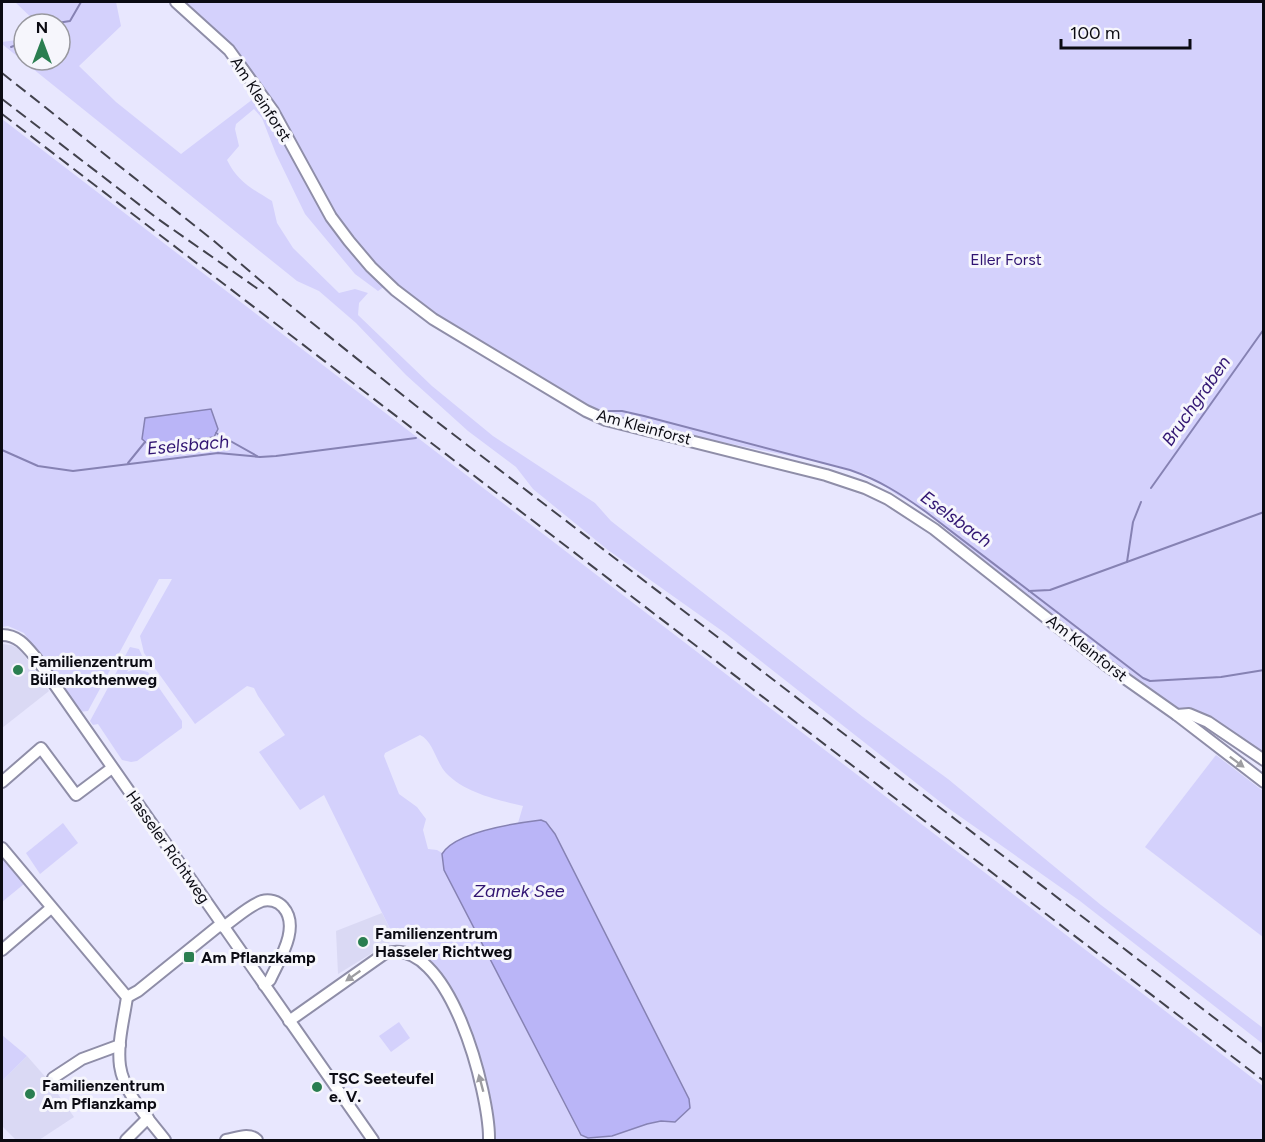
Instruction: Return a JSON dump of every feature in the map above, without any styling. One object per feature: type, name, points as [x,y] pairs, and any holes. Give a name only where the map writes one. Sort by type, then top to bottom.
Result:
[{"type":"street","name":"Am Kleinforst","points":[[176,2],[229,50],[242,67],[273,111],[316,193],[349,241],[395,290],[433,319],[586,411],[606,420],[826,475],[865,488],[888,499],[934,529],[1106,665],[1177,715],[1263,782]]},
{"type":"street","name":"Hasseler Richtweg","points":[[2,634],[14,636],[23,642],[36,658],[373,1140]]},
{"type":"street","name":"Am Kleinforst","points":[[1177,715],[1194,716],[1263,760]]},
{"type":"street","points":[[1213,744],[1223,733]]},
{"type":"street","points":[[2,782],[41,748],[76,795],[112,768]]},
{"type":"street","points":[[2,848],[127,997],[120,1045],[120,1066],[125,1084],[165,1140]]},
{"type":"street","points":[[127,997],[138,991],[222,925],[263,901],[275,902],[285,908],[290,921],[289,936],[270,980],[264,985]]},
{"type":"street","points":[[2,950],[51,908]]},
{"type":"street","points":[[289,1022],[384,954],[399,951],[413,954],[441,985],[455,1006],[463,1024],[482,1084],[490,1127],[489,1140]]},
{"type":"street","points":[[53,1078],[82,1059],[120,1045]]},
{"type":"street","points":[[126,1140],[148,1118]]},
{"type":"street","points":[[226,1140],[249,1135],[257,1140]]},
{"type":"shaded area","name":"Familienzentrum Büllenkothenweg","points":[[2,644],[20,649],[49,691],[2,728]]},
{"type":"shaded area","name":"Familienzentrum Hasseler Richtweg","points":[[382,913],[395,939],[338,974],[336,931]]},
{"type":"shaded area","name":"Familienzentrum Am Pflanzkamp","points":[[27,1056],[48,1080],[74,1117],[39,1140],[16,1140],[2,1126],[2,1081]]},
{"type":"green space","points":[[15,2],[116,2],[121,26],[79,66],[116,102],[181,154],[257,96],[324,213],[385,286],[378,291],[355,274],[305,214],[276,154],[262,118],[254,109],[236,124],[239,146],[227,160],[231,168],[246,184],[272,201],[277,223],[293,248],[339,293],[355,289],[368,293],[359,303],[358,315],[432,386],[493,436],[595,503],[611,521],[863,717],[948,779],[1101,905],[1263,1028],[1263,1044],[1080,901],[948,808],[725,633],[608,550],[533,489],[516,467],[468,431],[406,375],[356,323],[319,291],[297,281],[37,72],[72,72],[72,12],[25,12]]},
{"type":"green space","name":"Eller Forst","points":[[179,2],[1263,2],[1263,759],[1196,710],[1173,710],[1022,595],[926,511],[868,475],[838,466],[606,418],[480,344],[396,288],[350,240],[231,49]]},
{"type":"green space","points":[[12,41],[12,52],[2,44],[2,42]]},
{"type":"green space","points":[[2,119],[1263,1086],[1263,1140],[491,1140],[456,1004],[417,954],[430,946],[415,925],[395,939],[324,795],[300,810],[259,752],[285,735],[254,688],[247,686],[195,724],[144,653],[140,636],[172,579],[159,579],[88,711],[78,712],[24,633],[8,626],[2,627]],"holes":[[[420,735],[446,773],[454,780],[482,795],[523,806],[518,823],[543,820],[551,827],[689,1099],[690,1108],[675,1122],[650,1123],[602,1136],[579,1133],[444,870],[442,853],[428,849],[423,830],[426,819],[417,807],[399,794],[384,756],[385,753]]]},
{"type":"green space","points":[[130,647],[139,649],[143,658],[141,662],[133,661],[127,672],[136,669],[148,672],[182,721],[182,728],[137,761],[131,762],[122,760],[98,724],[93,725],[90,721]]},
{"type":"green space","points":[[1216,755],[1263,791],[1263,937],[1145,847]]},
{"type":"green space","points":[[63,823],[78,843],[40,874],[26,853]]},
{"type":"green space","points":[[2,856],[24,884],[2,902]]},
{"type":"green space","points":[[399,1022],[410,1038],[391,1052],[379,1036]]},
{"type":"green space","points":[[2,1035],[27,1056],[2,1081]]},
{"type":"water","points":[[211,409],[218,429],[214,437],[150,446],[142,439],[145,418]]},
{"type":"water","name":"Zamek See","points":[[541,820],[546,822],[555,834],[689,1099],[690,1108],[675,1122],[661,1121],[647,1124],[612,1136],[588,1138],[581,1135],[444,870],[442,854],[449,846],[460,840],[487,830]]},
{"type":"waterway","points":[[72,18],[81,2]]},
{"type":"waterway","name":"Bruchgraben","points":[[1151,488],[1264,329]]},
{"type":"waterway","name":"Eselsbach","points":[[607,411],[622,411],[644,416],[850,470],[880,483],[926,512],[1143,678],[1150,681],[1221,677],[1264,670]]},
{"type":"waterway","points":[[216,433],[257,456]]},
{"type":"waterway","name":"Eselsbach","points":[[2,450],[38,466],[73,471],[218,453],[260,457],[276,456],[416,438]]},
{"type":"waterway","points":[[128,463],[145,442]]},
{"type":"waterway","name":"Bruchgraben","points":[[1127,562],[1133,522],[1141,502]]},
{"type":"waterway","points":[[1029,591],[1050,590],[1264,512]]},
{"type":"railway","points":[[2,73],[214,241],[281,298],[415,405],[1264,1056]]},
{"type":"railway","points":[[2,99],[158,219],[258,289]]},
{"type":"railway","points":[[2,114],[1264,1081]]},
{"type":"place","name":"Familienzentrum Büllenkothenweg","points":[[18,670]]},
{"type":"place","name":"Familienzentrum Hasseler Richtweg","points":[[363,942]]},
{"type":"place","name":"Am Pflanzkamp","points":[[189,957]]},
{"type":"place","name":"TSC Seeteufel e. V.","points":[[317,1087]]},
{"type":"place","name":"Familienzentrum Am Pflanzkamp","points":[[30,1094]]}]
